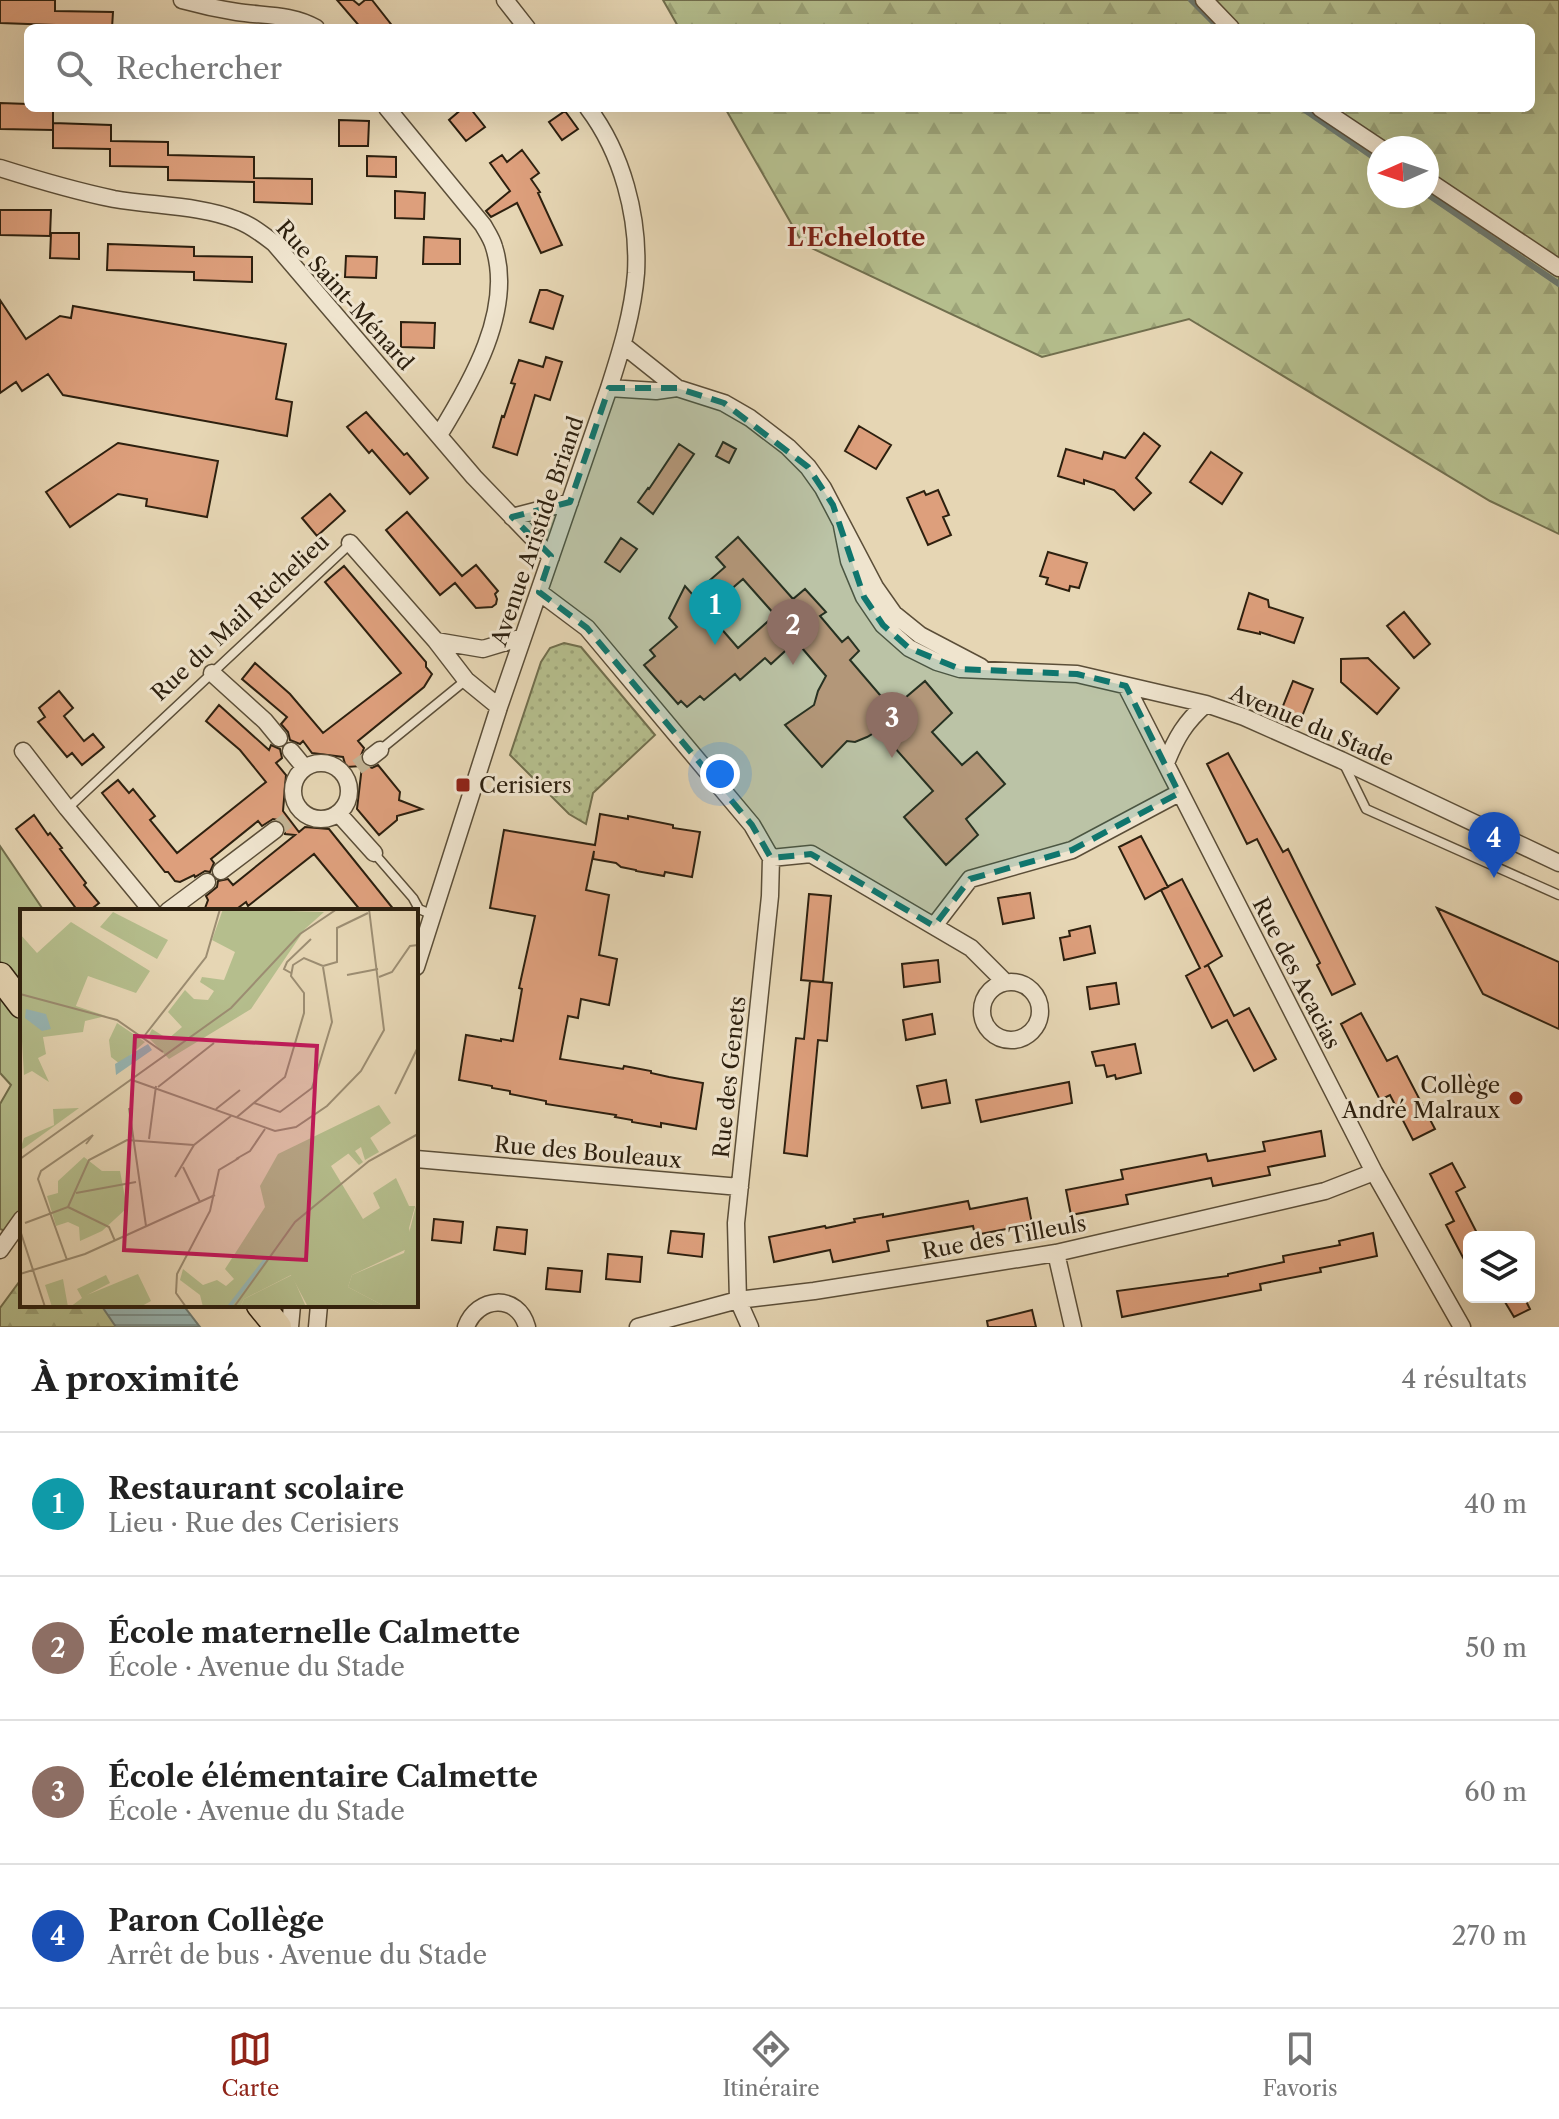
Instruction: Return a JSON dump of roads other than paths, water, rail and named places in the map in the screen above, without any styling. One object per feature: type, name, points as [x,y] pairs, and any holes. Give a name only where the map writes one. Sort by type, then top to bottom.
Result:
[{"type":"main road","points":[[0,976],[20,1002]]},
{"type":"main road","points":[[262,1307],[278,1327]]},
{"type":"street","points":[[182,0],[214,8],[277,15],[307,24]]},
{"type":"street","points":[[505,0],[524,24]]},
{"type":"street","points":[[1204,0],[1227,24]]},
{"type":"street","points":[[390,112],[483,225],[494,245],[498,267],[496,310],[483,352],[463,396],[439,435]]},
{"type":"street","name":"Avenue Aristide Briand","points":[[418,961],[499,707],[623,345],[636,272],[634,231],[627,190],[616,156],[591,112]]},
{"type":"street","points":[[1326,112],[1367,139]]},
{"type":"street","name":"Rue Saint-Ménard","points":[[0,168],[116,199],[215,213],[237,219],[257,230],[274,243],[474,477],[551,557]]},
{"type":"street","points":[[1439,188],[1559,268]]},
{"type":"street","name":"Avenue du Stade","points":[[623,345],[677,388],[724,403],[788,447],[823,488],[875,587],[894,614],[920,635],[986,670],[1077,674],[1206,704],[1244,717],[1559,863]]},
{"type":"street","name":"Avenue du Stade","points":[[609,388],[656,391],[677,388]]},
{"type":"street","points":[[512,517],[570,502]]},
{"type":"street","name":"Rue du Mail Richelieu","points":[[350,543],[466,680],[499,707]]},
{"type":"street","points":[[539,592],[587,628],[752,825],[771,858],[811,854],[971,948],[1005,982]]},
{"type":"street","points":[[436,641],[483,649],[523,637]]},
{"type":"street","points":[[212,673],[265,721],[305,768]]},
{"type":"street","name":"Rue des Acacias","points":[[1126,686],[1374,1172],[1462,1327]]},
{"type":"street","points":[[1166,763],[1176,738],[1193,715],[1206,704]]},
{"type":"street","points":[[23,751],[150,909]]},
{"type":"street","points":[[322,763],[339,770],[363,763],[348,784],[347,800],[338,813],[331,818],[314,819],[294,815],[293,784],[305,768],[322,763]]},
{"type":"street","points":[[934,926],[970,879],[1072,850],[1179,793]]},
{"type":"street","points":[[338,813],[374,853]]},
{"type":"street","points":[[171,909],[275,830]]},
{"type":"street","name":"Rue des Genets","points":[[738,1300],[736,1223],[771,858]]},
{"type":"street","name":"Rue des Bouleaux","points":[[424,1160],[740,1187]]},
{"type":"street","name":"Rue des Tilleuls","points":[[638,1327],[738,1300],[1056,1253],[1325,1191],[1374,1172]]},
{"type":"street","points":[[0,1250],[20,1222]]},
{"type":"street","points":[[1056,1253],[1073,1327]]},
{"type":"street","points":[[738,1300],[750,1327]]},
{"type":"street","points":[[466,1327],[473,1313],[495,1303],[507,1304],[518,1310],[527,1327]]},
{"type":"street","points":[[290,1327],[292,1307]]},
{"type":"street","points":[[316,1327],[319,1307]]},
{"type":"lane","name":"Rue du Mail Richelieu","points":[[67,808],[350,543]]},
{"type":"lane","points":[[363,763],[466,680]]},
{"type":"lane","points":[[1341,760],[1366,809],[1559,895]]},
{"type":"lane","points":[[374,853],[419,909],[433,915]]},
{"type":"water","points":[[102,1307],[185,1307],[200,1327],[116,1327]]},
{"type":"waterway","points":[[1191,0],[1215,24]]},
{"type":"waterway","points":[[1308,112],[1367,153]]},
{"type":"waterway","points":[[1439,202],[1559,284]]},
{"type":"tunnel","points":[[357,767],[371,757]]},
{"type":"tunnel","points":[[275,830],[289,819]]},
{"type":"place","name":"Restaurant scolaire","points":[[715,645]]},
{"type":"place","name":"École maternelle Calmette","points":[[793,665]]},
{"type":"place","name":"École élémentaire Calmette","points":[[892,758]]},
{"type":"place","name":"Cerisiers","points":[[463,785]]},
{"type":"place","name":"Paron Collège","points":[[1494,878]]},
{"type":"place","name":"Collège André Malraux","points":[[1516,1098]]},
{"type":"district","name":"L'Echelotte","points":[[856,238]]}]
